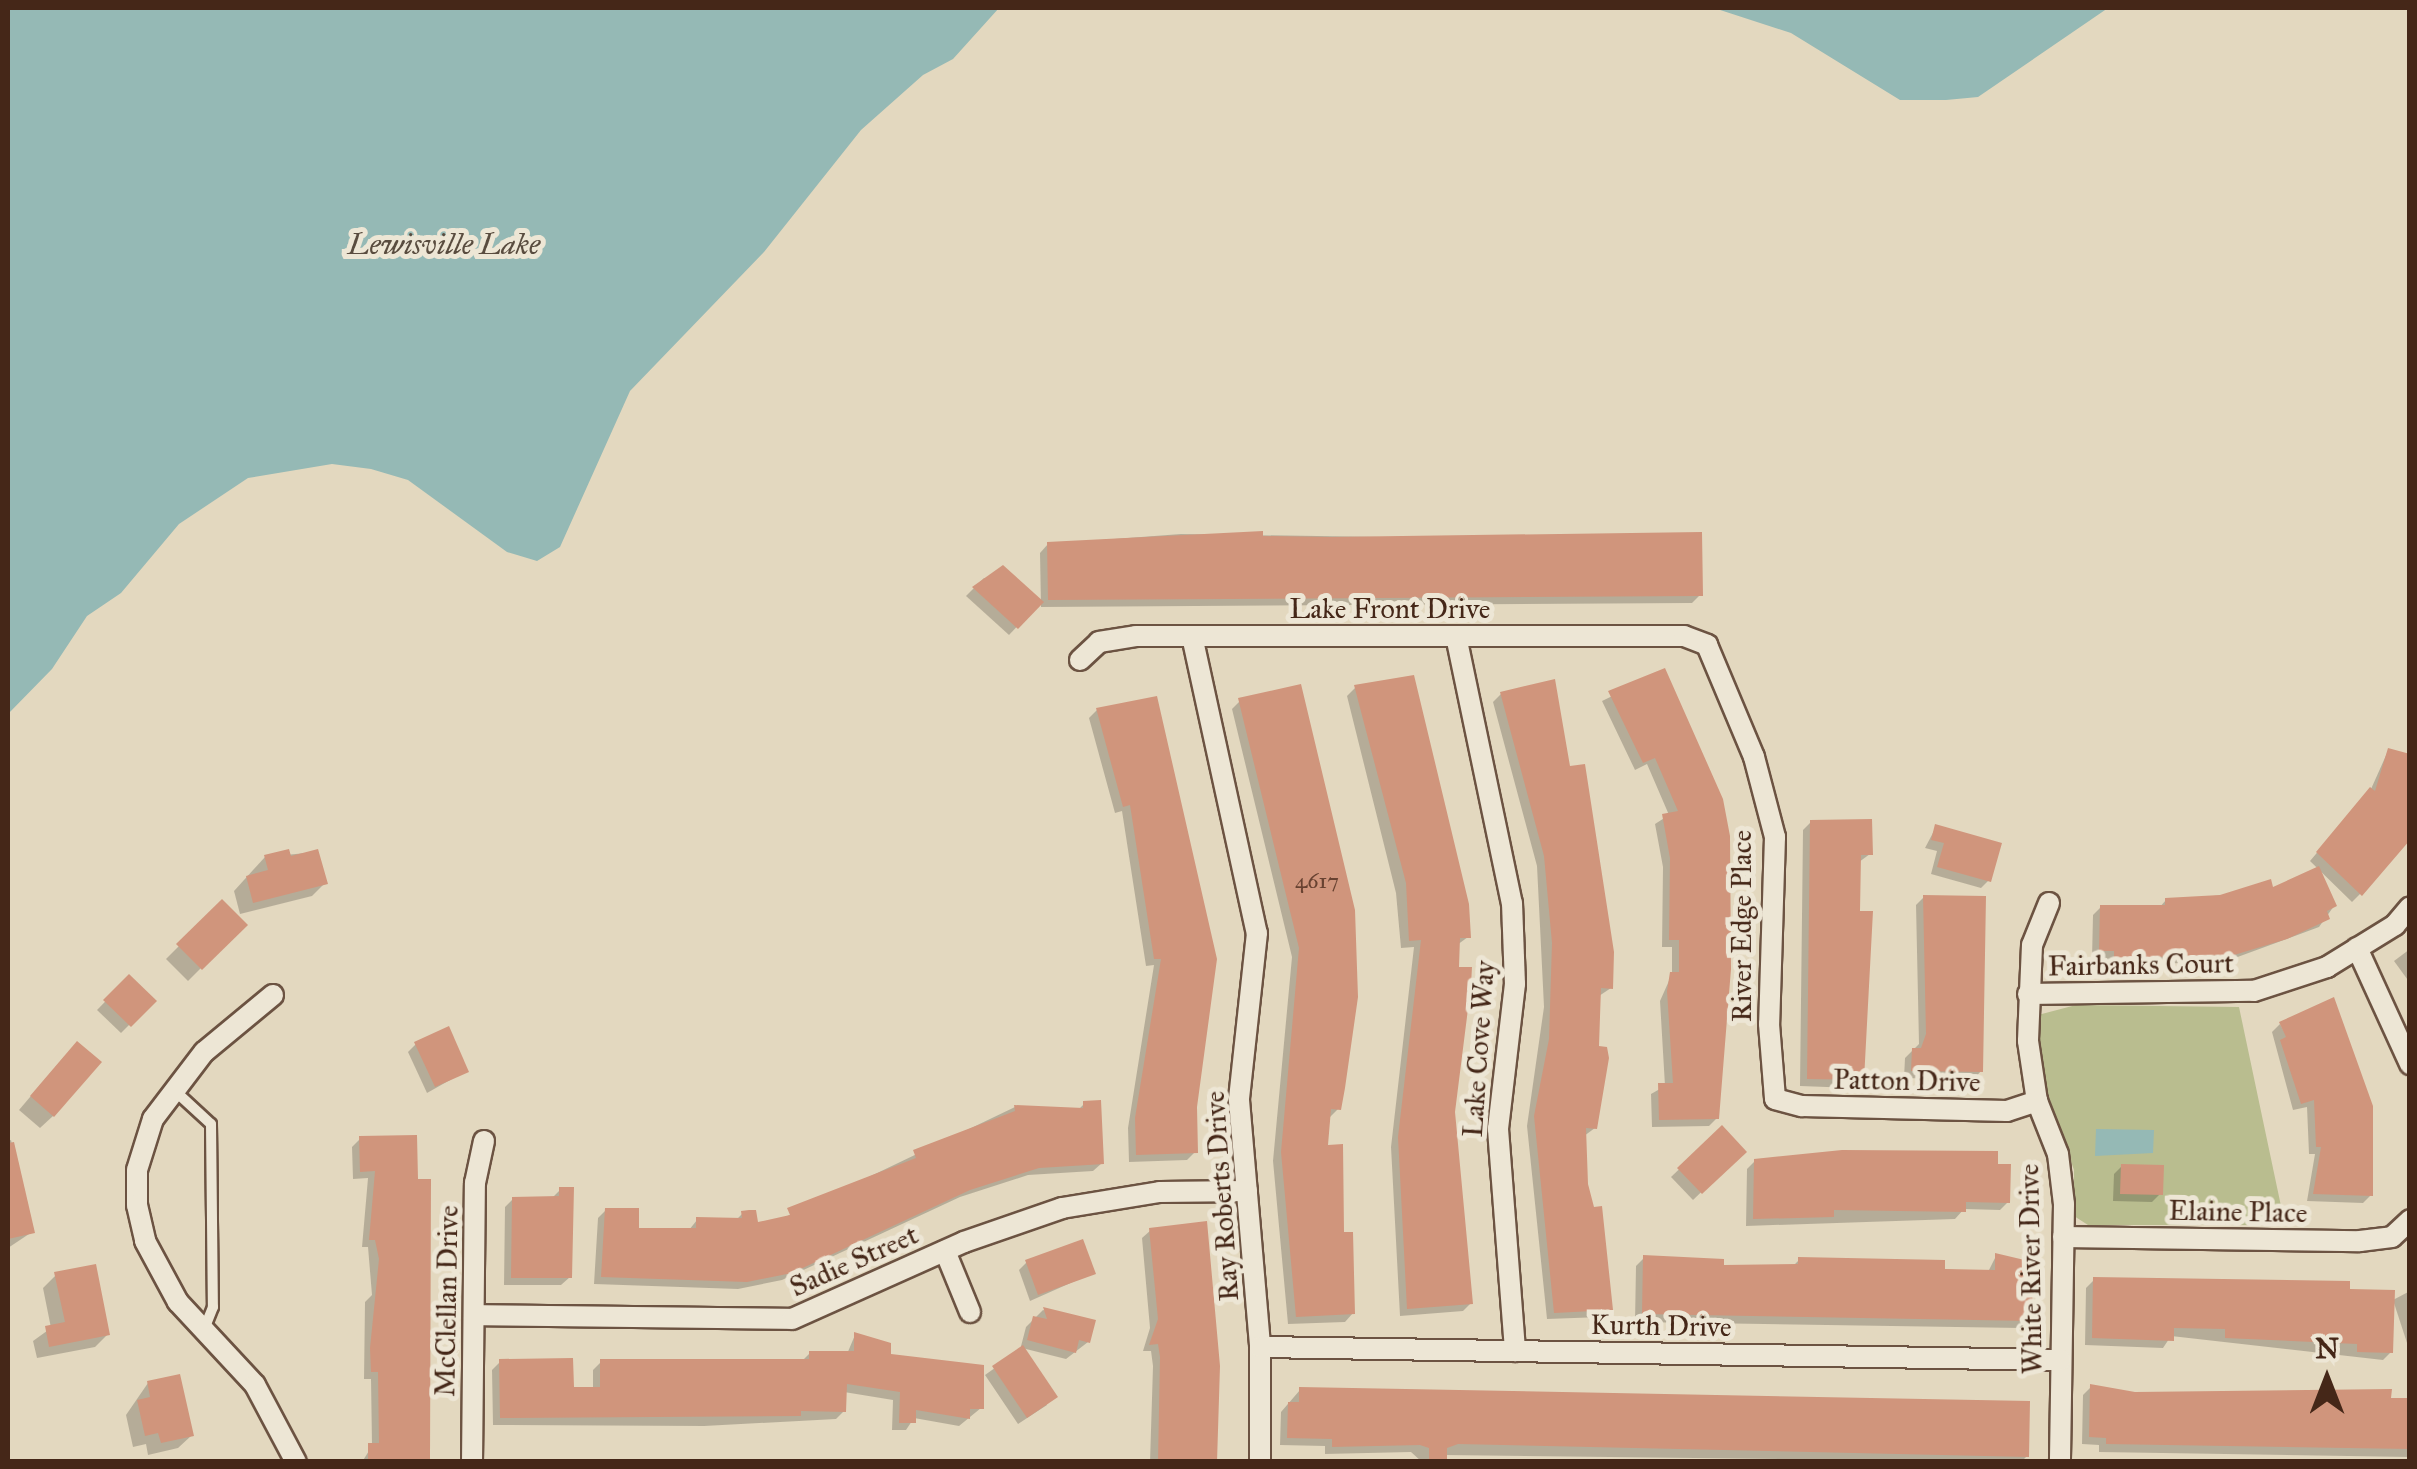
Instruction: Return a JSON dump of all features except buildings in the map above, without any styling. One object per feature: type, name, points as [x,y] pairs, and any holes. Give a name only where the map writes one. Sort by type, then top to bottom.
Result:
[{"type":"street","name":"Lake Front Drive","points":[[1080,660],[1099,642],[1192,636],[1684,636],[1707,645]]},
{"type":"street","name":"Ray Roberts Drive","points":[[1192,636],[1257,933],[1239,1100],[1260,1347],[1260,1462]]},
{"type":"street","name":"Lake Cove Way","points":[[1456,636],[1512,904],[1515,984],[1498,1129],[1515,1351]]},
{"type":"street","name":"River Edge Place","points":[[1707,645],[1754,757],[1775,837],[1769,1078],[1775,1099]]},
{"type":"street","name":"White River Drive","points":[[2048,904],[2032,945],[2028,994],[2038,1101],[2058,1154],[2063,1237],[2060,1462]]},
{"type":"street","name":"Fairbanks Court","points":[[2028,994],[2238,993],[2297,979],[2357,948],[2410,907]]},
{"type":"street","points":[[2357,948],[2410,1064]]},
{"type":"street","points":[[274,995],[204,1052],[153,1119],[136,1170],[136,1205],[158,1266],[204,1330],[255,1384],[296,1462]]},
{"type":"street","name":"Patton Drive","points":[[1775,1099],[1802,1106],[2007,1110],[2038,1101]]},
{"type":"street","name":"McClellan Drive","points":[[472,1462],[475,1183],[484,1141]]},
{"type":"street","name":"Sadie Street","points":[[474,1316],[792,1319],[945,1252],[1062,1208],[1160,1192],[1247,1191]]},
{"type":"street","name":"Elaine Place","points":[[2063,1237],[2360,1242],[2392,1237],[2408,1222]]},
{"type":"street","points":[[945,1252],[970,1312]]},
{"type":"street","name":"Kurth Drive","points":[[1260,1347],[2061,1360]]},
{"type":"lane","points":[[173,1090],[211,1124],[213,1307],[204,1330]]},
{"type":"green space","points":[[2076,1005],[2239,1007],[2285,1225],[2088,1225],[2074,1216],[2074,1170],[2038,1066],[2038,1015]]},
{"type":"water","name":"Lewisville Lake","points":[[8,8],[999,8],[953,59],[923,75],[861,130],[764,252],[630,391],[560,547],[537,561],[507,552],[408,480],[371,469],[332,464],[248,478],[179,524],[121,593],[87,616],[52,669],[8,714]]},
{"type":"water","points":[[1714,8],[2108,8],[1978,97],[1900,100],[1791,33]]},
{"type":"water","points":[[2096,1129],[2154,1130],[2153,1153],[2095,1156]]}]
